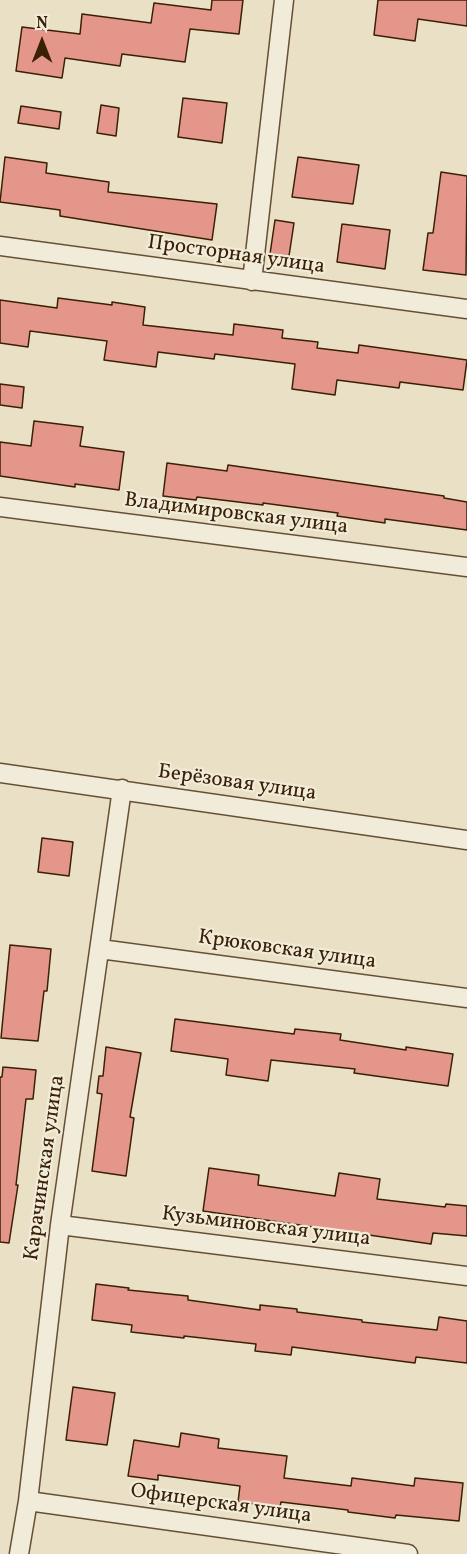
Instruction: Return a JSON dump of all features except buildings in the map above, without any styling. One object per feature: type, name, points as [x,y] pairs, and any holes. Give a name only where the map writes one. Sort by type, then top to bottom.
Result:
[{"type":"street","points":[[252,281],[284,0]]},
{"type":"street","name":"Просторная улица","points":[[0,246],[467,309]]},
{"type":"street","name":"Владимировская улица","points":[[0,507],[467,567]]},
{"type":"street","name":"Берёзовая улица","points":[[0,772],[467,840]]},
{"type":"street","name":"Карачинская улица","points":[[19,1554],[28,1501],[60,1225],[122,789]]},
{"type":"street","name":"Крюковская улица","points":[[100,949],[467,998]]},
{"type":"street","name":"Кузьминовская улица","points":[[60,1225],[467,1276]]},
{"type":"street","name":"Офицерская улица","points":[[28,1501],[408,1554]]}]
